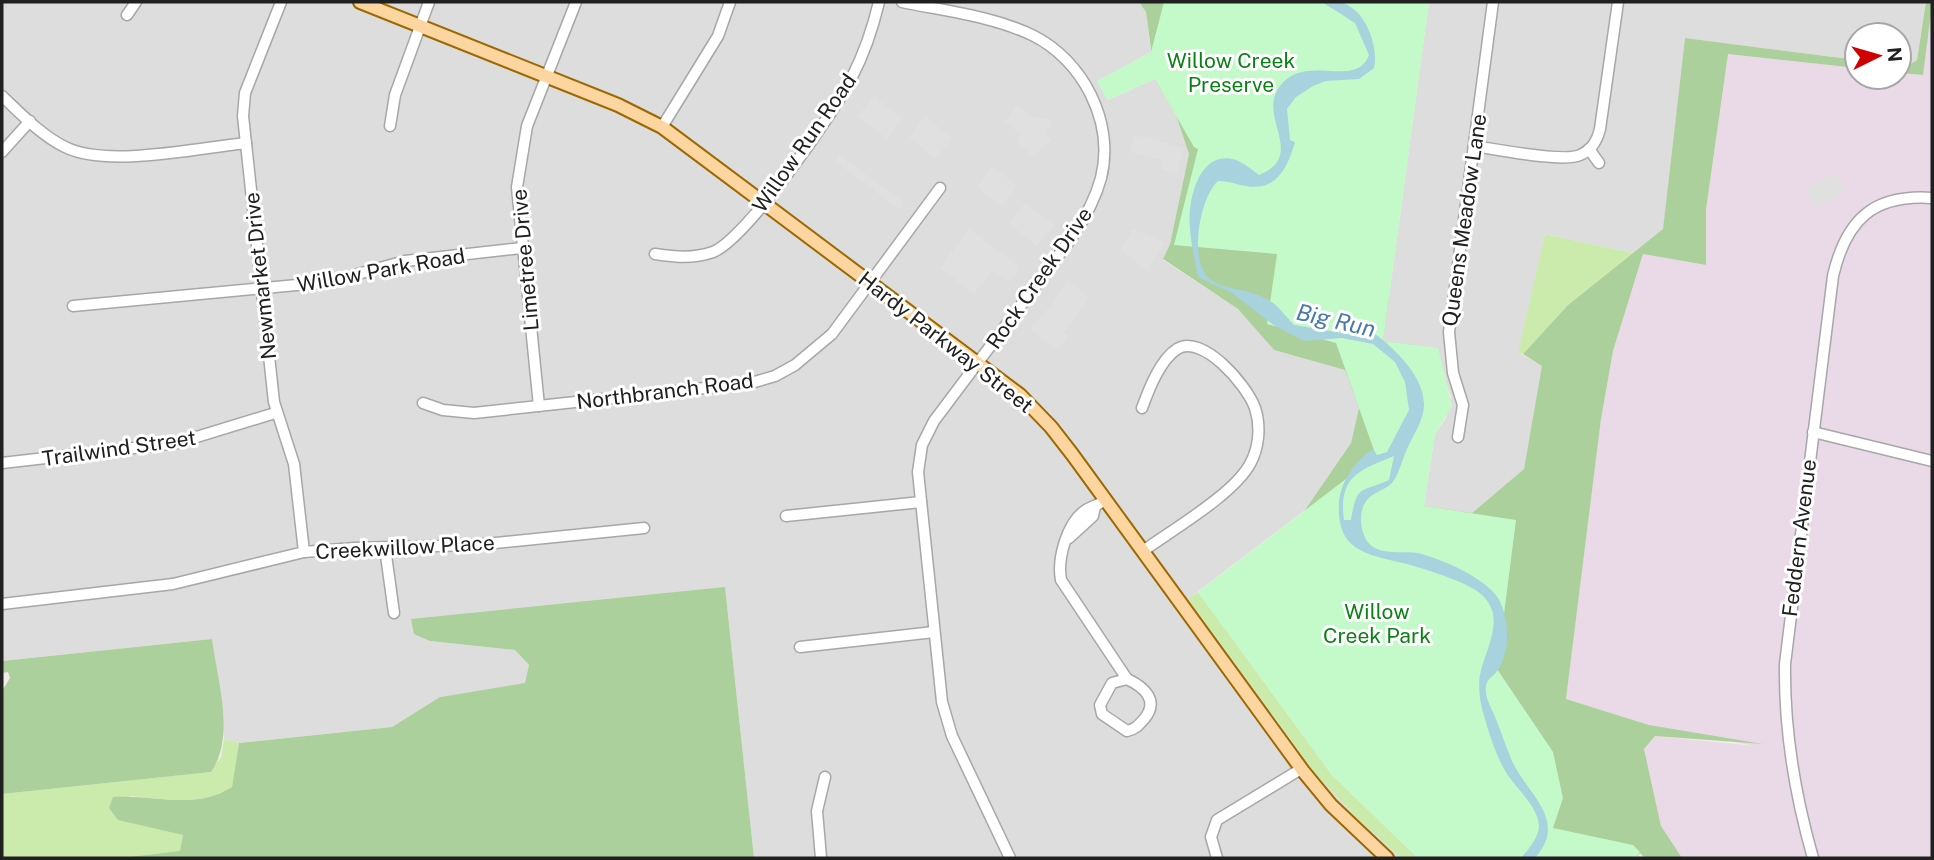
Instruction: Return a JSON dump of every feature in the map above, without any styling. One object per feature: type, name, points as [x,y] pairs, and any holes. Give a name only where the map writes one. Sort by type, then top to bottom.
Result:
[{"type":"main road","name":"Hardy Parkway Street","points":[[360,2],[618,105],[662,127],[979,362],[1020,396],[1051,427],[1100,504],[1143,551],[1301,769],[1339,813],[1387,858]]},
{"type":"street","points":[[127,15],[136,2]]},
{"type":"street","name":"Newmarket Drive","points":[[281,2],[246,93],[243,116],[275,413],[294,464],[304,552]]},
{"type":"street","points":[[390,126],[395,95],[429,2]]},
{"type":"street","name":"Limetree Drive","points":[[539,406],[517,208],[519,166],[527,126],[576,2]]},
{"type":"street","points":[[662,127],[718,36],[730,2]]},
{"type":"street","name":"Willow Run Road","points":[[655,254],[685,258],[716,251],[757,215],[845,91],[862,54],[879,2]]},
{"type":"street","name":"Rock Creek Drive","points":[[902,2],[1016,28],[1045,42],[1059,51],[1079,74],[1100,118],[1103,165],[1090,209],[934,421],[922,445],[918,472],[942,702],[952,736],[1010,858]]},
{"type":"street","name":"Queens Meadow Lane","points":[[1458,437],[1463,405],[1452,373],[1449,332],[1493,2]]},
{"type":"street","points":[[1474,146],[1561,157],[1579,156],[1589,149],[1600,129],[1618,2]]},
{"type":"street","points":[[2,96],[64,147],[99,157],[246,144]]},
{"type":"street","points":[[2,152],[30,121]]},
{"type":"street","points":[[1589,149],[1600,163]]},
{"type":"street","name":"Northbranch Road","points":[[422,403],[443,410],[474,413],[728,386],[775,376],[816,350],[870,283],[940,188]]},
{"type":"street","name":"Feddern Avenue","points":[[1813,858],[1796,792],[1784,700],[1790,609],[1833,276],[1840,247],[1856,222],[1873,208],[1901,197],[1932,198]]},
{"type":"street","name":"Willow Park Road","points":[[73,306],[262,290],[340,280],[405,261],[522,248]]},
{"type":"street","points":[[1142,408],[1169,355],[1182,346],[1196,346],[1207,352],[1240,382],[1255,407],[1258,436],[1256,450],[1243,476],[1143,551]]},
{"type":"street","name":"Trailwind Street","points":[[2,463],[177,443],[275,413]]},
{"type":"street","points":[[1813,432],[1932,461]]},
{"type":"street","points":[[786,516],[921,502]]},
{"type":"street","points":[[1100,504],[1086,510],[1070,528],[1069,538],[1059,556],[1061,580],[1127,678],[1148,694],[1152,701],[1152,709],[1136,729],[1127,732],[1102,714],[1100,705],[1112,683],[1127,678]]},
{"type":"street","name":"Creekwillow Place","points":[[2,604],[173,584],[304,552],[475,545],[644,528]]},
{"type":"street","points":[[386,548],[394,613]]},
{"type":"street","points":[[800,647],[934,632]]},
{"type":"street","points":[[1217,858],[1211,837],[1217,820],[1301,769]]},
{"type":"street","points":[[821,858],[817,811],[825,777]]},
{"type":"shaded area","points":[[2,2],[1139,2],[1146,12],[1151,52],[1098,81],[1108,100],[1155,79],[1176,115],[1189,154],[1170,244],[1163,260],[1238,309],[1274,350],[1345,370],[1359,408],[1351,443],[1305,510],[1188,599],[1315,773],[1358,819],[1401,858],[754,858],[725,587],[430,641],[515,650],[529,665],[525,684],[440,697],[392,727],[239,743],[224,739],[212,639],[2,661]]},
{"type":"shaded area","points":[[1429,2],[1926,2],[1917,60],[1913,62],[1913,21],[1843,21],[1843,58],[1685,38],[1663,230],[1633,253],[1545,234],[1519,353],[1543,366],[1524,469],[1472,513],[1424,506],[1435,434],[1446,418],[1451,397],[1438,349],[1383,341]]},
{"type":"shaded area","points":[[1932,6],[1932,858],[1682,858],[1661,826],[1644,749],[1655,736],[1755,746],[1649,725],[1566,699],[1601,419],[1613,351],[1643,254],[1706,265],[1706,210],[1728,54],[1843,66],[1843,91],[1913,91],[1913,74],[1922,75]]},
{"type":"shaded area","points":[[874,96],[903,119],[887,139],[858,116]]},
{"type":"shaded area","points":[[1016,105],[1033,118],[1047,118],[1052,125],[1045,133],[1051,140],[1033,157],[1017,141],[1021,135],[1005,121]]},
{"type":"shaded area","points":[[925,116],[952,138],[936,159],[909,137]]},
{"type":"shaded area","points":[[1134,135],[1184,148],[1177,173],[1161,169],[1162,160],[1130,152]]},
{"type":"shaded area","points":[[839,155],[905,203],[900,210],[835,161]]},
{"type":"shaded area","points":[[992,166],[1018,186],[1002,206],[977,187]]},
{"type":"shaded area","points":[[1835,173],[1846,191],[1816,208],[1805,189]]},
{"type":"shaded area","points":[[1025,203],[1054,225],[1037,246],[1009,224]]},
{"type":"shaded area","points":[[969,229],[1020,267],[1009,282],[992,270],[974,294],[940,268]]},
{"type":"shaded area","points":[[1133,229],[1165,243],[1147,270],[1120,250]]},
{"type":"shaded area","points":[[1068,280],[1090,298],[1064,332],[1068,336],[1058,350],[1029,328],[1043,315]]},
{"type":"green space","name":"Willow Creek Preserve","points":[[1139,2],[1346,2],[1389,297],[1383,341],[1413,345],[1424,506],[1472,513],[1524,469],[1542,366],[1523,354],[1568,305],[1663,229],[1685,38],[1843,58],[1843,66],[1728,54],[1706,210],[1706,265],[1643,254],[1613,351],[1601,419],[1566,699],[1649,725],[1763,744],[1655,736],[1644,749],[1661,826],[1682,858],[1645,858],[1640,853],[1635,858],[1435,858],[1305,510],[1351,443],[1359,408],[1345,370],[1274,350],[1238,309],[1163,259],[1170,244],[1189,154],[1176,115],[1155,79],[1146,12]]},
{"type":"green space","name":"Willow Creek Park","points":[[1164,2],[1429,2],[1383,341],[1438,348],[1452,406],[1435,434],[1424,506],[1516,520],[1497,669],[1553,752],[1563,798],[1553,828],[1633,845],[1640,852],[1635,858],[1418,858],[1332,775],[1198,592],[1376,456],[1336,343],[1267,324],[1277,254],[1174,245],[1198,149],[1194,147],[1155,79],[1107,100],[1097,81],[1151,52]]},
{"type":"green space","points":[[1926,2],[1932,2],[1923,75],[1913,74],[1913,62],[1917,60]]},
{"type":"green space","points":[[1545,234],[1633,253],[1568,305],[1523,354],[1518,353]]},
{"type":"green space","points":[[725,587],[754,858],[120,858],[180,851],[183,835],[118,820],[109,808],[113,797],[174,800],[203,798],[232,787],[239,743],[392,727],[440,697],[525,683],[529,665],[515,650],[430,641],[414,634],[411,619]]},
{"type":"green space","points":[[1198,592],[1332,775],[1418,858],[1401,858],[1358,819],[1315,773],[1188,599]]},
{"type":"green space","points":[[212,639],[224,725],[218,758],[211,772],[2,794],[2,691],[10,678],[8,672],[2,673],[2,661]]},
{"type":"green space","points":[[224,739],[239,743],[232,787],[194,799],[169,800],[129,796],[172,832],[183,835],[181,851],[120,858],[2,858],[2,794],[210,772],[221,757]]},
{"type":"water","points":[[1322,2],[1348,5],[1363,19],[1372,39],[1374,68],[1359,79],[1326,81],[1296,97],[1287,109],[1290,140],[1295,142],[1285,168],[1273,181],[1257,187],[1218,181],[1211,189],[1201,216],[1198,246],[1200,260],[1204,272],[1211,280],[1223,286],[1257,294],[1276,306],[1294,325],[1355,335],[1374,333],[1399,355],[1414,374],[1423,394],[1422,416],[1392,483],[1365,503],[1361,516],[1362,529],[1367,541],[1378,550],[1422,554],[1451,565],[1488,587],[1500,602],[1506,621],[1507,642],[1502,662],[1486,685],[1486,694],[1512,761],[1547,819],[1548,831],[1544,844],[1535,858],[1521,858],[1537,835],[1538,818],[1500,760],[1481,703],[1480,675],[1494,624],[1489,604],[1476,590],[1456,580],[1377,557],[1356,548],[1348,540],[1339,518],[1340,494],[1355,465],[1373,449],[1377,455],[1387,452],[1409,410],[1405,382],[1395,362],[1373,344],[1342,338],[1304,341],[1275,326],[1232,293],[1198,277],[1191,241],[1190,217],[1193,191],[1204,169],[1223,158],[1239,161],[1259,175],[1273,167],[1280,157],[1281,146],[1273,110],[1274,98],[1280,86],[1291,76],[1303,72],[1353,70],[1363,65],[1369,55],[1355,23]],"holes":[[[1394,456],[1389,480],[1362,491],[1356,500],[1351,520],[1344,520],[1344,493],[1354,477]]]},
{"type":"water label","name":"Big Run","points":[[1336,320]]}]
